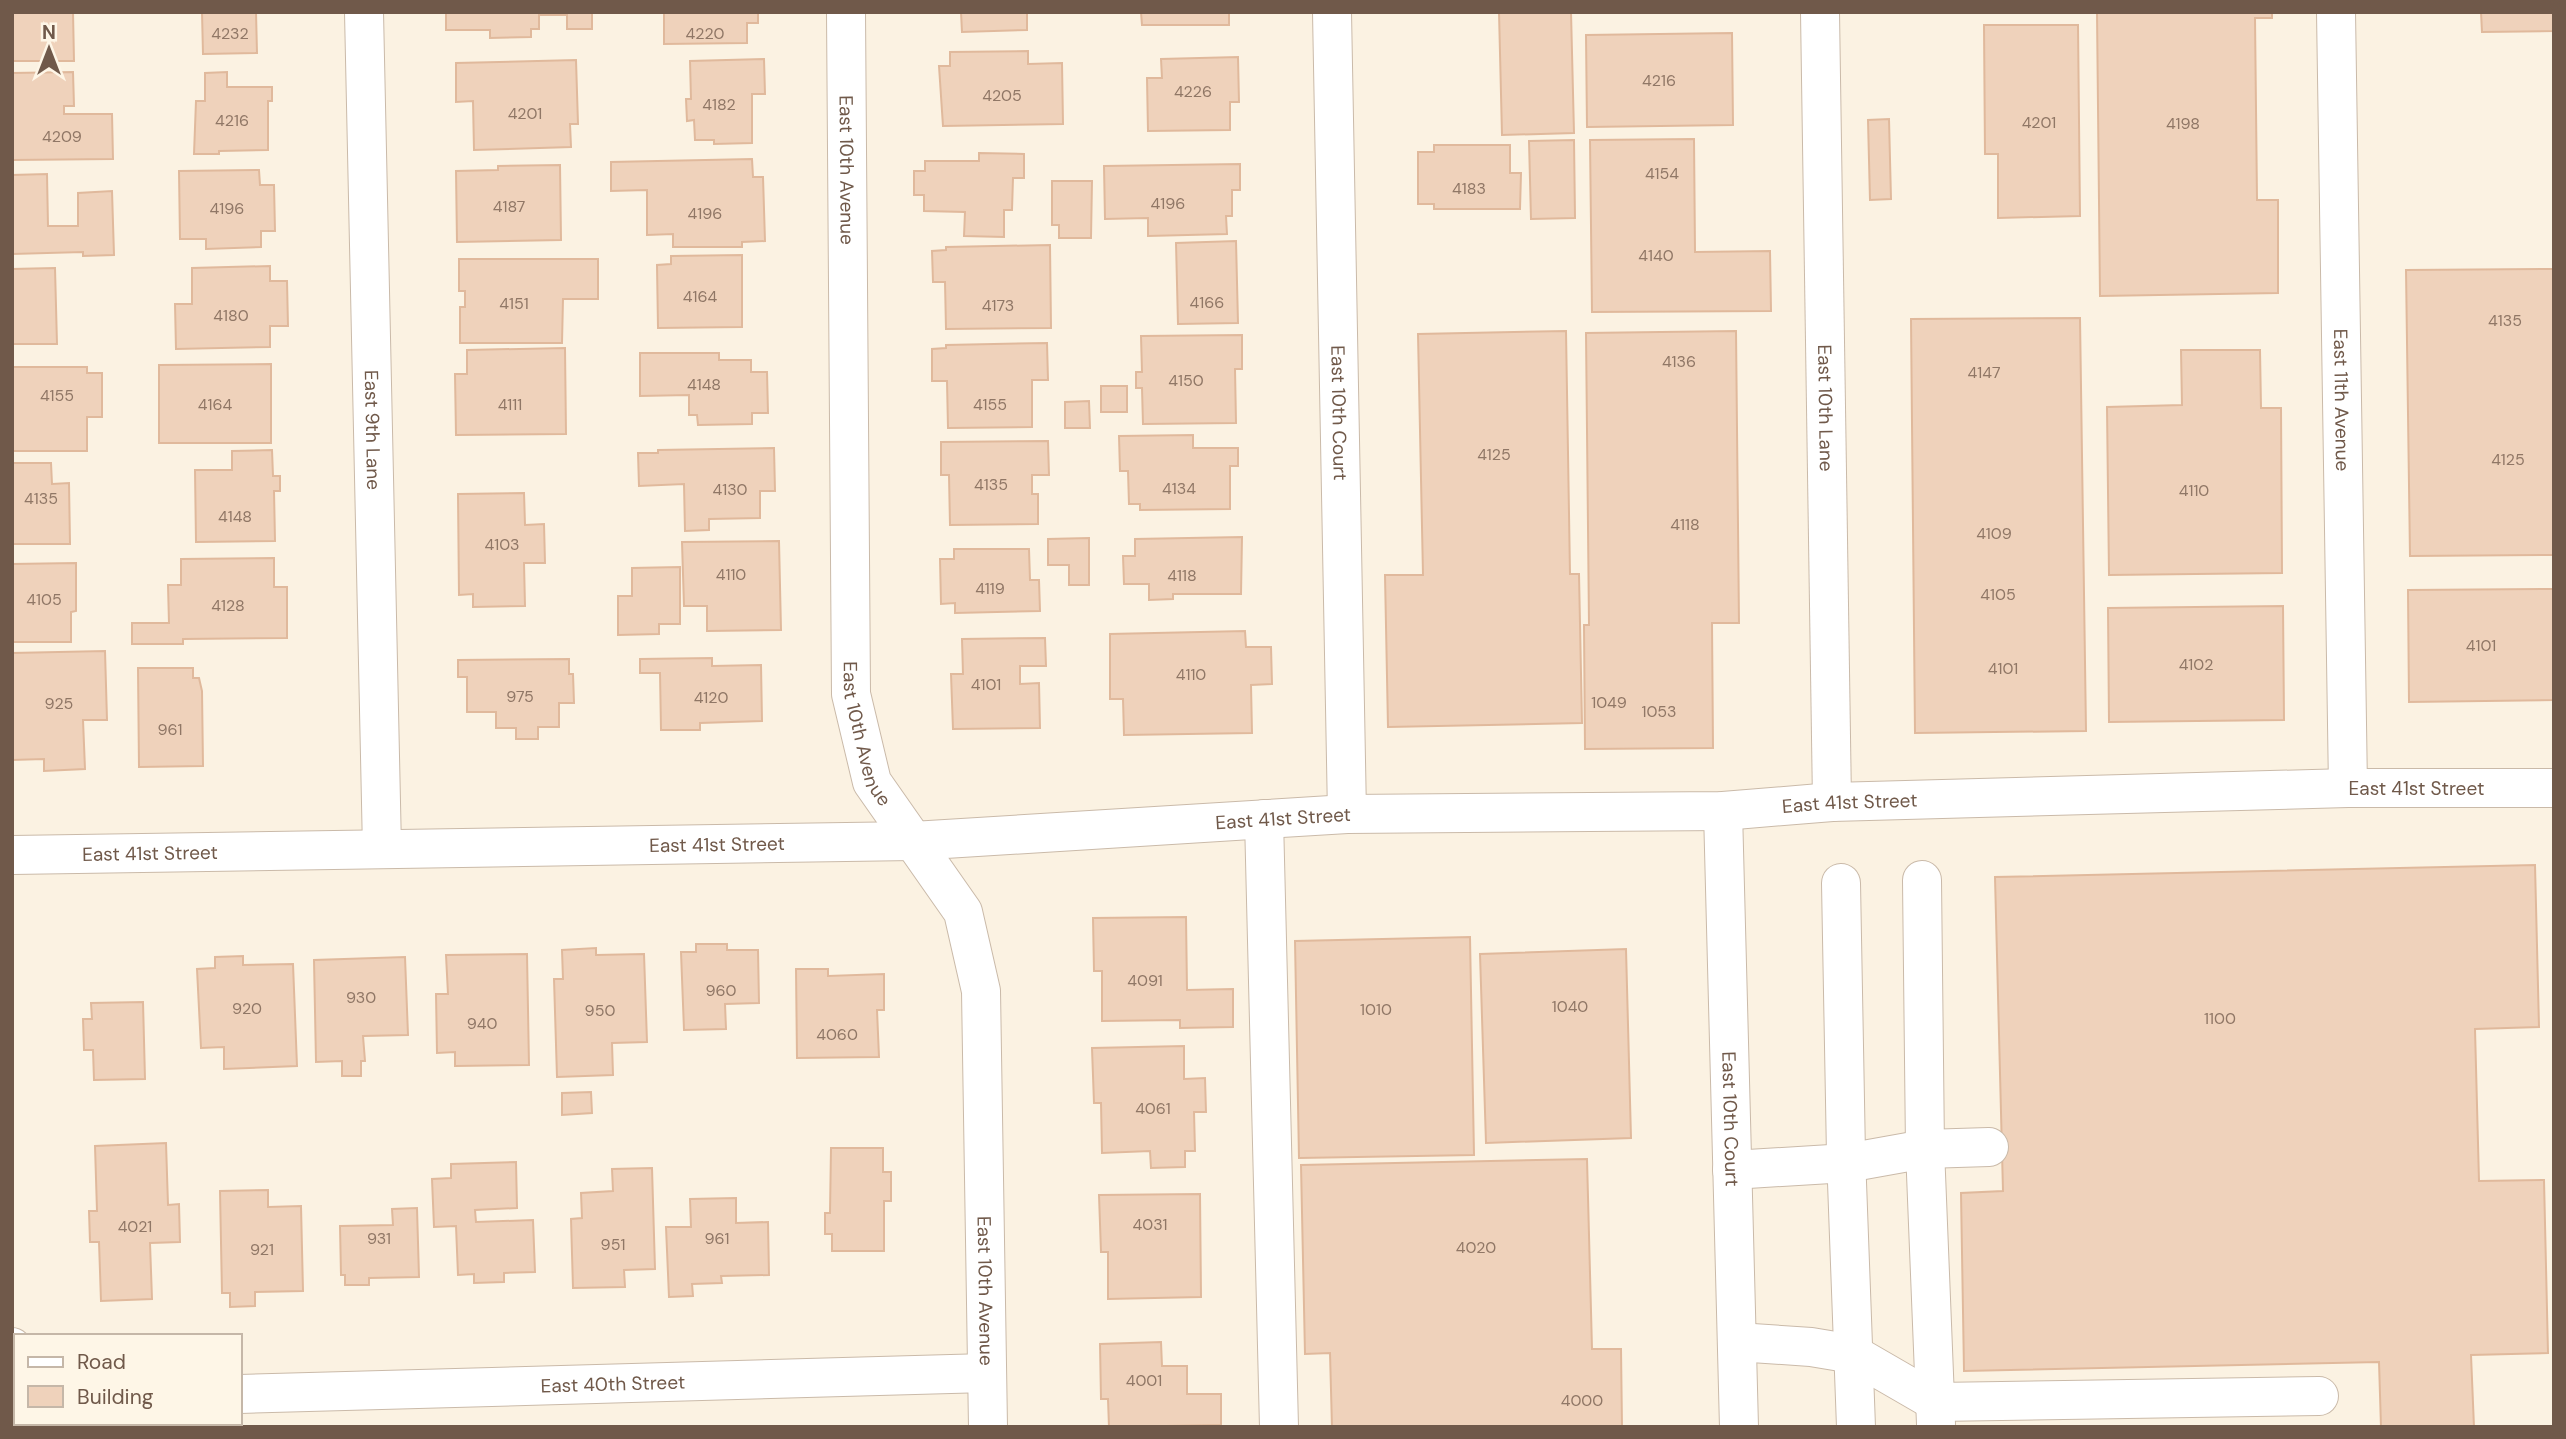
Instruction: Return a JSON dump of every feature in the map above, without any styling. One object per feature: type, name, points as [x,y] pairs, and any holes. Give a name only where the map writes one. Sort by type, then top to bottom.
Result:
[{"type":"street","name":"East 9th Lane","points":[[364,12],[383,849]]},
{"type":"street","name":"East 10th Avenue","points":[[846,12],[851,694],[872,782],[963,912],[981,990],[988,1427]]},
{"type":"street","name":"East 10th Court","points":[[1332,12],[1347,814]]},
{"type":"street","name":"East 10th Lane","points":[[1820,12],[1832,802]]},
{"type":"street","name":"East 11th Avenue","points":[[2336,12],[2348,788]]},
{"type":"street","name":"East 41st Street","points":[[12,855],[913,841],[1347,814],[1723,811],[1832,802],[2348,788],[2554,788]]},
{"type":"street","name":"East 10th Court","points":[[1723,811],[1739,1427]]},
{"type":"street","points":[[1264,818],[1279,1427]]},
{"type":"street","points":[[1922,880],[1926,1149],[1936,1415]]},
{"type":"street","points":[[1841,883],[1856,1427]]},
{"type":"street","points":[[1732,1170],[1847,1163],[1926,1149],[1989,1147]]},
{"type":"street","points":[[1737,1342],[1811,1347],[1853,1354],[1936,1415],[2319,1396]]},
{"type":"street","name":"East 40th Street","points":[[242,1394],[986,1373]]},
{"type":"building","points":[[12,12],[73,12],[74,61],[12,61]]},
{"type":"building","points":[[202,12],[256,12],[257,53],[203,54]]},
{"type":"building","points":[[446,12],[592,12],[592,29],[567,29],[567,15],[539,15],[539,29],[531,29],[531,37],[490,38],[490,30],[446,30]]},
{"type":"building","points":[[664,12],[758,12],[758,23],[747,23],[747,43],[664,44]]},
{"type":"building","points":[[961,12],[1027,12],[1027,30],[962,32]]},
{"type":"building","points":[[1141,12],[1229,12],[1229,25],[1142,25]]},
{"type":"building","points":[[1499,12],[1571,12],[1574,133],[1502,135]]},
{"type":"building","points":[[2097,12],[2272,12],[2272,18],[2255,18],[2257,200],[2278,200],[2278,293],[2100,296]]},
{"type":"building","points":[[2481,12],[2554,12],[2554,31],[2482,32]]},
{"type":"building","points":[[1984,25],[2078,25],[2080,216],[1998,218],[1998,154],[1985,154]]},
{"type":"building","points":[[1732,33],[1733,125],[1587,127],[1586,35]]},
{"type":"building","points":[[1028,51],[1028,64],[1062,63],[1063,124],[943,126],[939,66],[950,66],[950,52]]},
{"type":"building","points":[[1238,57],[1239,102],[1230,102],[1230,130],[1148,131],[1147,78],[1162,78],[1161,59]]},
{"type":"building","points":[[764,59],[765,94],[752,94],[752,143],[714,144],[714,140],[695,140],[694,120],[687,121],[686,99],[691,99],[690,61]]},
{"type":"building","points":[[576,60],[578,124],[570,124],[571,147],[474,150],[473,101],[456,102],[456,63]]},
{"type":"building","points":[[73,72],[74,106],[64,106],[64,114],[112,114],[113,159],[12,160],[12,73]]},
{"type":"building","points":[[227,72],[227,87],[272,87],[272,101],[268,101],[268,150],[194,154],[196,101],[205,101],[205,73]]},
{"type":"building","points":[[1889,119],[1891,199],[1870,200],[1868,120]]},
{"type":"building","points":[[1694,139],[1695,252],[1770,251],[1771,311],[1592,312],[1590,140]]},
{"type":"building","points":[[1574,140],[1575,218],[1531,219],[1529,141]]},
{"type":"building","points":[[1434,145],[1510,145],[1510,173],[1521,173],[1520,209],[1434,209],[1434,204],[1418,204],[1418,152],[1434,152]]},
{"type":"building","points":[[979,153],[1024,154],[1024,178],[1013,178],[1012,210],[1004,210],[1004,237],[964,236],[965,212],[924,211],[924,195],[914,195],[914,171],[925,171],[925,161],[979,161]]},
{"type":"building","points":[[752,159],[753,177],[763,177],[765,241],[742,242],[742,247],[673,247],[673,234],[647,235],[647,190],[611,191],[611,162]]},
{"type":"building","points":[[1240,164],[1240,190],[1232,190],[1232,216],[1226,216],[1227,234],[1148,236],[1148,218],[1105,219],[1104,166]]},
{"type":"building","points":[[560,165],[561,240],[457,242],[456,171],[498,170],[498,166]]},
{"type":"building","points":[[259,170],[260,185],[274,185],[275,231],[261,231],[261,247],[206,249],[206,239],[180,239],[179,171]]},
{"type":"building","points":[[47,174],[48,226],[78,226],[78,193],[112,191],[114,255],[83,256],[83,252],[12,254],[12,175]]},
{"type":"building","points":[[1052,181],[1092,181],[1091,238],[1059,238],[1059,225],[1052,225]]},
{"type":"building","points":[[1236,241],[1238,323],[1178,324],[1176,243]]},
{"type":"building","points":[[1050,245],[1051,328],[946,329],[945,282],[933,282],[932,251],[946,250],[946,247]]},
{"type":"building","points":[[742,255],[742,327],[658,328],[657,265],[671,264],[671,256]]},
{"type":"building","points":[[459,259],[598,259],[598,299],[563,299],[562,343],[460,343],[460,307],[465,307],[465,291],[459,291]]},
{"type":"building","points":[[270,266],[270,281],[287,281],[288,326],[270,326],[270,347],[176,349],[175,304],[192,304],[192,268]]},
{"type":"building","points":[[55,268],[57,344],[12,344],[12,269]]},
{"type":"building","points":[[2554,269],[2554,555],[2410,556],[2406,270]]},
{"type":"building","points":[[2080,318],[2086,731],[1915,733],[1911,319]]},
{"type":"building","points":[[1566,331],[1570,574],[1579,574],[1582,723],[1388,727],[1385,575],[1423,575],[1418,334]]},
{"type":"building","points":[[1736,331],[1739,623],[1712,623],[1713,748],[1585,749],[1584,625],[1589,625],[1586,333]]},
{"type":"building","points":[[1242,335],[1242,369],[1235,369],[1236,423],[1143,424],[1142,388],[1136,388],[1136,372],[1142,372],[1141,336]]},
{"type":"building","points":[[1047,343],[1048,380],[1032,380],[1032,427],[948,428],[947,381],[932,381],[932,349],[946,348],[946,345]]},
{"type":"building","points":[[565,348],[566,434],[456,435],[455,374],[467,374],[467,350]]},
{"type":"building","points":[[2181,350],[2260,350],[2261,408],[2281,408],[2282,573],[2109,575],[2107,407],[2182,405]]},
{"type":"building","points":[[640,353],[719,353],[719,360],[751,360],[751,372],[767,372],[768,413],[752,413],[752,424],[698,425],[697,415],[689,415],[689,395],[640,396]]},
{"type":"building","points":[[271,364],[271,443],[159,443],[159,365]]},
{"type":"building","points":[[12,367],[87,367],[87,373],[102,373],[102,417],[87,417],[87,451],[12,451]]},
{"type":"building","points":[[1101,386],[1127,386],[1127,412],[1101,412]]},
{"type":"building","points":[[1089,401],[1090,428],[1065,428],[1065,402]]},
{"type":"building","points":[[1193,435],[1193,448],[1238,448],[1238,466],[1230,466],[1230,509],[1140,510],[1140,504],[1129,504],[1128,471],[1120,471],[1119,436]]},
{"type":"building","points":[[1048,441],[1049,475],[1032,475],[1032,494],[1038,494],[1038,524],[950,525],[949,475],[941,475],[941,442]]},
{"type":"building","points":[[774,448],[775,491],[760,491],[760,518],[709,519],[709,530],[685,531],[684,484],[639,486],[638,453],[658,453],[658,450]]},
{"type":"building","points":[[272,450],[273,476],[280,476],[280,491],[274,491],[275,541],[196,542],[195,470],[232,470],[232,451]]},
{"type":"building","points":[[12,463],[51,463],[52,484],[69,483],[70,544],[12,544]]},
{"type":"building","points":[[524,493],[525,525],[544,524],[545,563],[524,563],[525,606],[473,607],[473,594],[459,595],[458,494]]},
{"type":"building","points":[[1242,537],[1241,594],[1173,594],[1173,599],[1149,600],[1149,584],[1124,584],[1123,556],[1135,556],[1135,539]]},
{"type":"building","points":[[1089,538],[1089,585],[1069,585],[1069,565],[1048,565],[1048,539]]},
{"type":"building","points":[[779,541],[781,630],[707,631],[707,606],[684,606],[682,542]]},
{"type":"building","points":[[954,549],[1029,549],[1030,580],[1039,580],[1040,611],[955,613],[955,603],[941,604],[940,559],[954,559]]},
{"type":"building","points":[[274,558],[274,587],[287,587],[287,638],[183,639],[183,644],[132,644],[132,623],[169,623],[168,585],[181,585],[181,559]]},
{"type":"building","points":[[76,563],[76,611],[71,612],[71,642],[12,642],[12,564]]},
{"type":"building","points":[[680,567],[680,624],[659,624],[659,634],[618,635],[618,596],[632,596],[632,568]]},
{"type":"building","points":[[2554,589],[2554,700],[2409,702],[2408,590]]},
{"type":"building","points":[[2283,606],[2284,720],[2109,722],[2108,608]]},
{"type":"building","points":[[1245,631],[1246,647],[1271,647],[1272,684],[1251,685],[1252,733],[1124,735],[1123,699],[1110,699],[1110,634]]},
{"type":"building","points":[[1045,638],[1046,666],[1020,666],[1020,684],[1039,683],[1040,728],[953,729],[951,674],[963,674],[962,639]]},
{"type":"building","points":[[105,651],[107,720],[83,720],[85,769],[44,771],[44,759],[12,760],[12,653]]},
{"type":"building","points":[[712,658],[712,666],[761,665],[762,721],[700,723],[700,730],[661,730],[660,673],[640,673],[640,659]]},
{"type":"building","points":[[569,659],[569,674],[573,674],[574,703],[559,703],[559,727],[538,727],[538,739],[516,739],[516,728],[496,728],[496,712],[467,712],[467,677],[458,677],[458,660]]},
{"type":"building","points":[[138,668],[193,668],[193,678],[199,678],[202,691],[203,766],[139,767]]},
{"type":"building","points":[[2535,865],[2539,1027],[2475,1029],[2479,1181],[2544,1180],[2548,1353],[2471,1355],[2474,1427],[2381,1427],[2379,1362],[1964,1371],[1961,1193],[2003,1191],[1995,877]]},
{"type":"building","points":[[1186,917],[1187,990],[1233,989],[1233,1027],[1180,1028],[1180,1020],[1102,1021],[1102,971],[1094,971],[1093,918]]},
{"type":"building","points":[[1470,937],[1474,1155],[1299,1158],[1295,941]]},
{"type":"building","points":[[696,944],[727,944],[727,950],[758,950],[759,1003],[725,1004],[726,1029],[684,1030],[681,952],[696,952]]},
{"type":"building","points":[[596,948],[596,955],[644,954],[647,1042],[612,1043],[613,1075],[557,1077],[554,979],[563,979],[562,950]]},
{"type":"building","points":[[1626,949],[1631,1138],[1486,1143],[1480,954]]},
{"type":"building","points":[[527,954],[529,1065],[455,1066],[455,1052],[437,1053],[436,994],[448,994],[446,955]]},
{"type":"building","points":[[243,956],[243,965],[293,964],[297,1066],[224,1069],[224,1047],[201,1048],[197,969],[215,968],[215,957]]},
{"type":"building","points":[[405,957],[408,1035],[363,1036],[365,1061],[361,1061],[361,1076],[342,1076],[342,1061],[316,1062],[314,960]]},
{"type":"building","points":[[796,969],[828,969],[828,976],[884,974],[884,1010],[877,1010],[879,1057],[797,1058]]},
{"type":"building","points":[[143,1002],[145,1079],[94,1080],[93,1050],[84,1050],[83,1019],[92,1019],[91,1003]]},
{"type":"building","points":[[1184,1046],[1184,1079],[1205,1078],[1206,1112],[1194,1112],[1195,1151],[1185,1151],[1185,1167],[1151,1168],[1150,1151],[1102,1153],[1101,1103],[1094,1103],[1092,1048]]},
{"type":"building","points":[[591,1092],[592,1113],[562,1115],[562,1093]]},
{"type":"building","points":[[166,1143],[168,1205],[179,1204],[180,1242],[150,1243],[152,1299],[101,1301],[99,1242],[90,1242],[89,1211],[97,1211],[95,1146]]},
{"type":"building","points":[[831,1148],[883,1148],[883,1172],[891,1172],[891,1201],[884,1201],[884,1251],[832,1251],[832,1234],[825,1234],[825,1213],[830,1213]]},
{"type":"building","points":[[1587,1159],[1592,1349],[1621,1349],[1622,1427],[1332,1427],[1330,1353],[1305,1354],[1301,1165]]},
{"type":"building","points":[[516,1162],[517,1208],[475,1210],[476,1222],[533,1220],[535,1272],[504,1273],[504,1282],[474,1283],[474,1274],[458,1275],[456,1226],[434,1227],[432,1179],[451,1178],[451,1164]]},
{"type":"building","points":[[652,1168],[655,1269],[624,1270],[625,1287],[573,1288],[571,1219],[582,1218],[581,1193],[613,1191],[612,1169]]},
{"type":"building","points":[[268,1190],[268,1207],[301,1206],[303,1291],[255,1292],[255,1306],[230,1307],[230,1293],[222,1293],[220,1191]]},
{"type":"building","points":[[1200,1194],[1201,1297],[1108,1299],[1108,1252],[1101,1252],[1099,1195]]},
{"type":"building","points":[[736,1198],[736,1223],[768,1222],[769,1275],[721,1276],[722,1283],[692,1284],[693,1296],[669,1297],[666,1227],[691,1227],[690,1199]]},
{"type":"building","points":[[417,1208],[419,1277],[369,1278],[369,1285],[345,1285],[345,1275],[341,1275],[340,1226],[393,1225],[392,1209]]},
{"type":"building","points":[[1161,1342],[1162,1366],[1187,1366],[1187,1394],[1221,1394],[1221,1425],[1109,1427],[1108,1399],[1101,1399],[1100,1344]]}]
